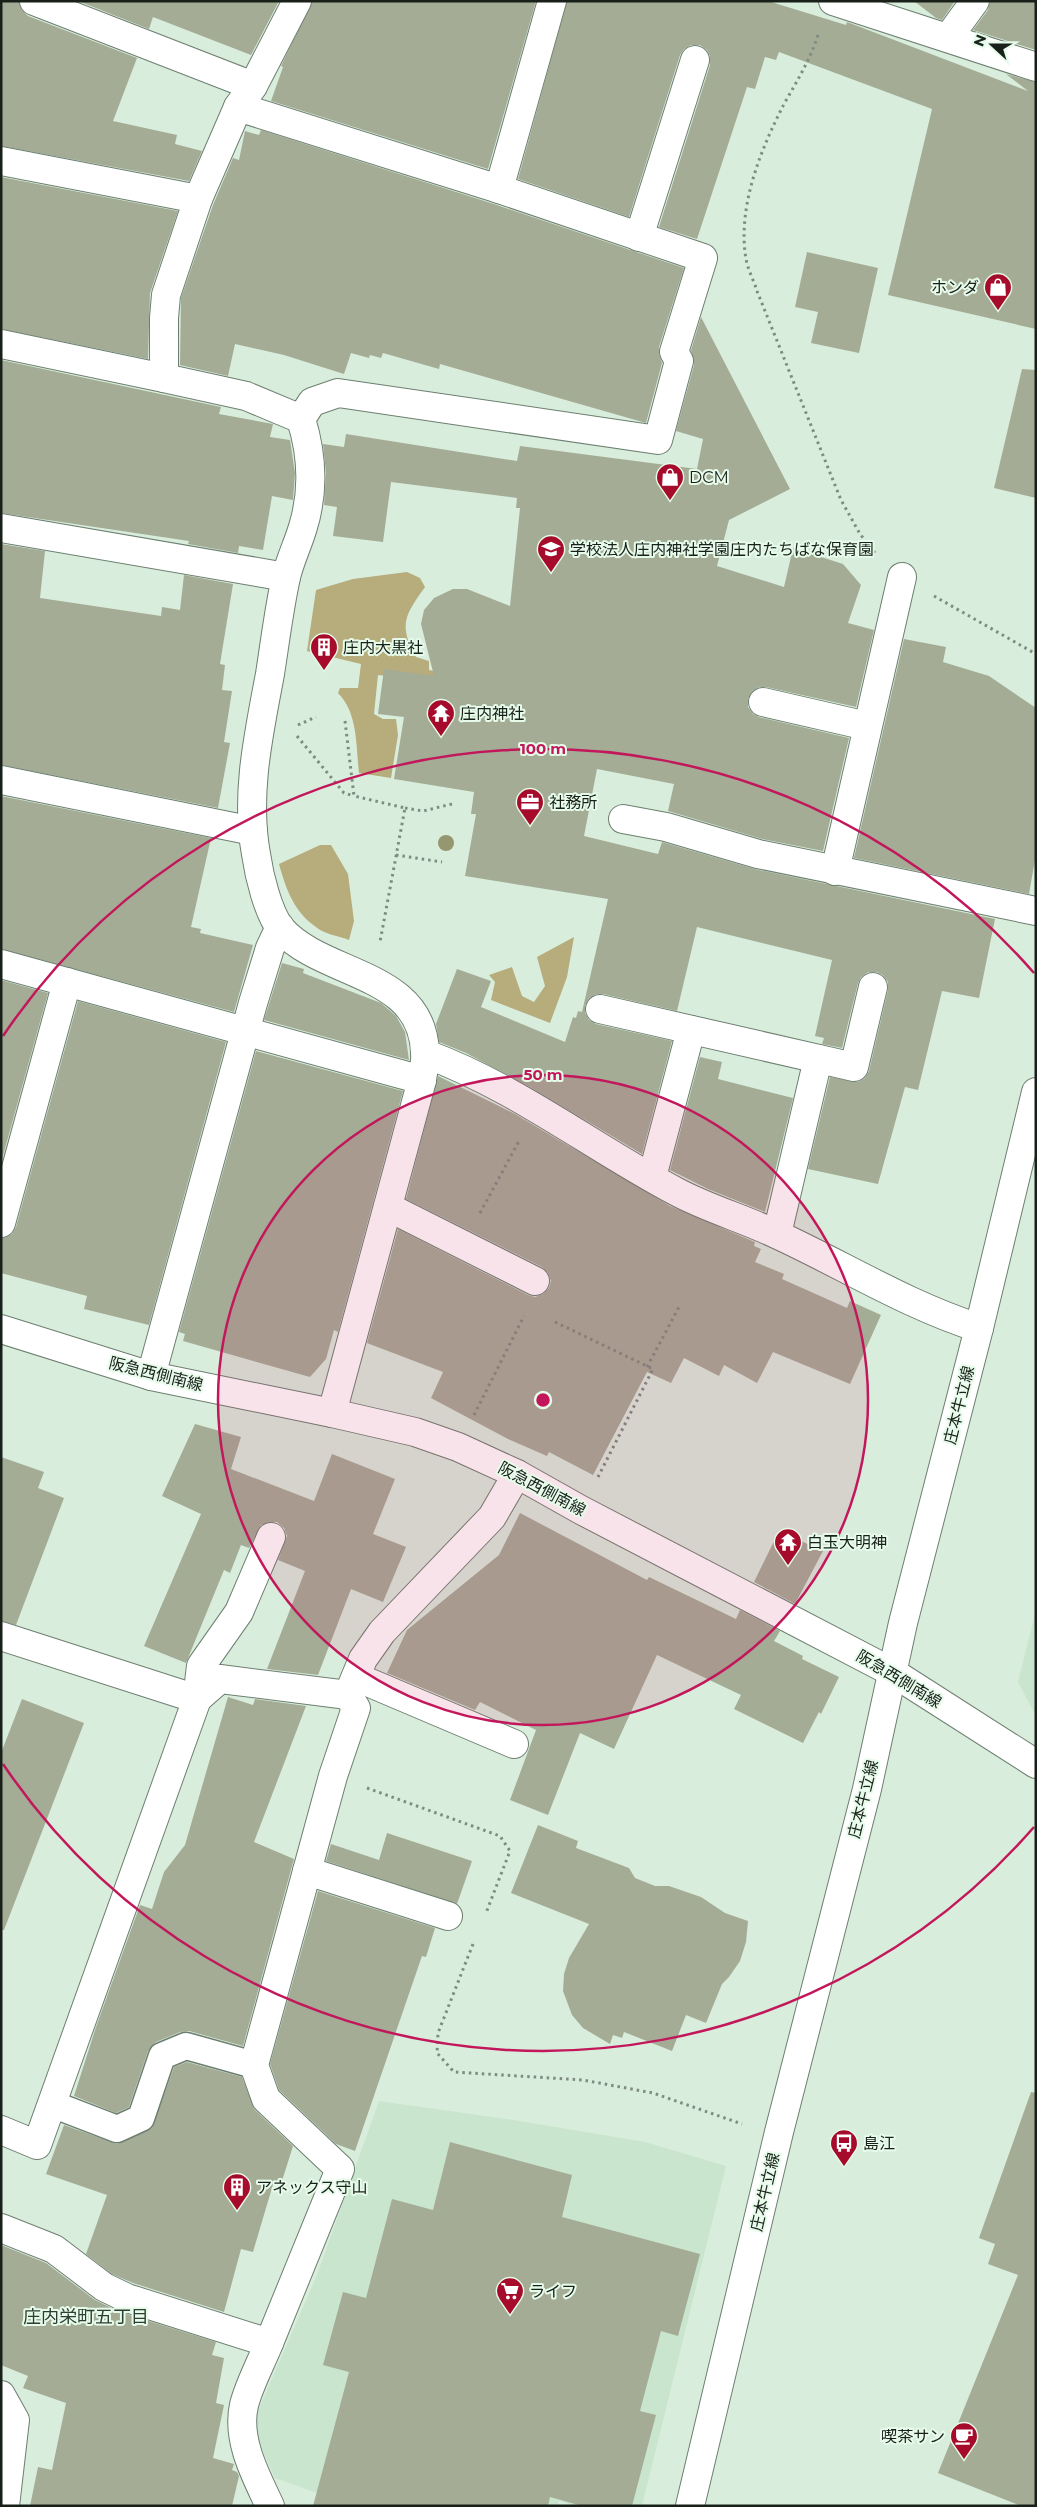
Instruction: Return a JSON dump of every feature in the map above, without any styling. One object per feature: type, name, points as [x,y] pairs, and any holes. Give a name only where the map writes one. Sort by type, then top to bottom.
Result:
[{"type":"street","points":[[34,1],[245,97],[499,189],[703,258],[674,352],[679,361],[658,440],[338,393],[312,402],[302,418],[310,458],[309,504],[286,577],[251,791],[253,831],[259,872],[280,928],[295,942],[310,952],[373,980],[396,994],[414,1015],[424,1041],[424,1067],[332,1413]]},
{"type":"street","points":[[164,378],[166,295],[198,199],[245,97],[297,1]]},
{"type":"street","points":[[499,189],[552,1]]},
{"type":"street","points":[[833,1],[1036,67]]},
{"type":"street","points":[[948,38],[975,1]]},
{"type":"street","points":[[639,236],[695,60]]},
{"type":"street","points":[[1,161],[198,199]]},
{"type":"street","points":[[1,344],[246,396],[302,418]]},
{"type":"street","points":[[1,528],[286,577]]},
{"type":"street","points":[[835,871],[902,577]]},
{"type":"street","points":[[763,702],[867,726]]},
{"type":"street","points":[[1,780],[253,831]]},
{"type":"street","points":[[623,819],[666,827],[758,854],[1036,911]]},
{"type":"street","points":[[151,1376],[270,948],[280,928]]},
{"type":"street","points":[[1,964],[246,1032],[424,1067],[456,1065],[536,1108],[677,1192],[777,1234],[944,1317],[979,1328]]},
{"type":"street","points":[[1,1223],[67,982]]},
{"type":"street","points":[[600,1009],[854,1068],[873,987]]},
{"type":"street","points":[[652,1177],[691,1030]]},
{"type":"street","points":[[777,1234],[818,1059]]},
{"type":"street","name":"庄本牛立線","points":[[690,2506],[779,2132],[867,1789],[892,1672],[979,1328],[1036,1092]]},
{"type":"street","points":[[388,1207],[535,1281]]},
{"type":"street","name":"阪急西側南線","points":[[1,1329],[151,1376],[415,1432],[458,1447],[517,1474],[581,1510],[892,1672],[1036,1764]]},
{"type":"street","points":[[270,2506],[244,2440],[244,2406],[340,2169],[266,2099],[254,2065],[333,1776],[356,1708],[352,1686],[364,1659],[382,1632],[492,1517],[517,1474]]},
{"type":"street","points":[[1,2130],[37,2145],[197,1699],[201,1666],[239,1612],[271,1537]]},
{"type":"street","points":[[1,1636],[197,1699]]},
{"type":"street","points":[[197,1699],[220,1679],[352,1686],[514,1744]]},
{"type":"street","points":[[307,1870],[448,1916]]},
{"type":"street","points":[[1,2228],[54,2249],[104,2287],[127,2298],[269,2344]]},
{"type":"street","points":[[1,2396],[15,2420],[5,2506]]},
{"type":"lane","points":[[52,2104],[116,2129],[141,2118],[162,2056],[186,2046],[254,2065]]},
{"type":"path","points":[[820,31],[811,57],[765,146],[754,178],[745,219],[746,259],[757,292],[841,500],[872,551],[902,577],[1036,654]]},
{"type":"path","points":[[316,717],[291,728],[344,793],[423,811],[452,804]]},
{"type":"path","points":[[345,721],[354,796]]},
{"type":"path","points":[[373,980],[406,808]]},
{"type":"path","points":[[396,855],[442,862]]},
{"type":"path","points":[[463,1245],[536,1108]]},
{"type":"path","points":[[458,1447],[537,1290],[535,1281]]},
{"type":"path","points":[[648,1367],[679,1307]]},
{"type":"path","points":[[555,1322],[653,1369],[581,1510]]},
{"type":"path","points":[[333,1776],[500,1836],[510,1851],[485,1915]]},
{"type":"path","points":[[474,1942],[438,2033],[437,2053],[454,2072],[583,2080],[653,2093],[745,2125]]},
{"type":"shaded area","points":[[407,572],[420,578],[425,587],[406,620],[410,646],[416,657],[429,661],[429,670],[461,677],[406,678],[378,675],[374,714],[383,719],[396,719],[398,735],[391,778],[359,773],[353,720],[345,701],[338,693],[340,688],[358,688],[361,664],[307,651],[316,590],[353,579]]},
{"type":"shaded area","points":[[320,845],[331,845],[348,874],[354,921],[349,940],[323,931],[308,921],[296,907],[288,891],[279,864]]},
{"type":"shaded area","points":[[574,937],[567,977],[550,1023],[491,1000],[495,982],[489,975],[512,967],[522,996],[534,1002],[545,986],[537,957]]},
{"type":"shaded area","points":[[1036,1610],[1036,1716],[1018,1682]]},
{"type":"shaded area","name":"ライフ","points":[[379,2101],[514,2120],[645,2142],[726,2166],[642,2506],[576,2506],[559,2501],[557,2506],[353,2506],[275,2478],[255,2433],[257,2413],[317,2275]]},
{"type":"building","points":[[1,1],[19,1],[22,10],[28,16],[137,58],[113,121],[177,135],[175,144],[202,151],[189,181],[1,146]]},
{"type":"building","points":[[78,1],[279,1],[251,55],[153,17],[149,29]]},
{"type":"building","points":[[312,1],[536,1],[488,169],[271,101],[283,67],[281,66]]},
{"type":"building","points":[[567,1],[768,1],[846,25],[847,22],[1028,91],[1006,74],[1036,82],[1036,329],[888,295],[932,109],[779,52],[776,60],[765,57],[755,89],[747,87],[697,239],[659,227],[710,65],[710,56],[707,50],[700,45],[691,45],[684,49],[680,55],[629,217],[518,179]]},
{"type":"building","points":[[914,1],[955,1],[942,20],[936,18]]},
{"type":"building","points":[[990,1],[1036,1],[1036,50],[973,30],[988,10]]},
{"type":"building","points":[[261,130],[494,204],[684,268],[659,347],[662,363],[646,423],[440,364],[439,369],[383,353],[381,358],[370,355],[369,358],[351,353],[344,374],[284,355],[235,344],[228,376],[180,365],[181,298],[213,205],[233,158],[239,160],[245,131],[259,135]]},
{"type":"building","points":[[1,177],[178,211],[150,293],[148,359],[1,329]]},
{"type":"building","points":[[807,252],[878,268],[859,353],[811,343],[818,312],[795,307]]},
{"type":"building","points":[[701,317],[790,489],[729,520],[717,566],[784,587],[793,548],[843,564],[861,585],[848,623],[874,630],[856,707],[766,687],[759,687],[752,691],[748,699],[748,707],[753,714],[759,717],[849,738],[823,851],[762,839],[668,811],[674,784],[597,769],[584,836],[658,854],[662,842],[755,869],[995,919],[979,998],[942,991],[918,1090],[905,1087],[878,1184],[808,1169],[830,1077],[858,1082],[865,1078],[869,1071],[888,990],[888,982],[883,975],[877,972],[868,972],[861,977],[858,983],[842,1048],[822,1044],[824,1038],[815,1036],[832,960],[697,927],[677,1011],[603,994],[596,994],[589,998],[585,1005],[585,1013],[589,1020],[596,1024],[672,1041],[642,1154],[530,1087],[466,1053],[439,1042],[436,1024],[457,969],[491,981],[481,1007],[565,1042],[573,1017],[576,1018],[578,1011],[582,1012],[608,899],[465,876],[476,814],[471,814],[474,792],[394,779],[404,717],[378,714],[384,669],[434,676],[421,624],[424,610],[434,598],[453,589],[467,589],[510,606],[520,508],[516,508],[517,498],[391,482],[383,542],[333,536],[337,507],[324,505],[326,473],[323,444],[344,447],[346,434],[517,461],[520,446],[697,469],[703,439],[676,431],[694,365],[691,350]]},
{"type":"building","points":[[1,360],[221,407],[219,414],[273,424],[270,437],[290,440],[295,473],[293,500],[272,496],[263,550],[239,546],[238,553],[188,544],[189,541],[1,513]]},
{"type":"building","points":[[1022,369],[1036,370],[1036,498],[994,488]]},
{"type":"building","points":[[1,544],[45,551],[40,598],[161,616],[162,607],[180,610],[184,575],[233,584],[220,664],[225,665],[222,690],[232,691],[224,742],[230,743],[218,808],[1,765]]},
{"type":"building","points":[[904,639],[946,647],[943,662],[989,676],[1036,708],[1036,854],[1029,894],[854,858]]},
{"type":"building","points":[[1,796],[211,838],[191,927],[201,929],[200,933],[253,945],[234,1012],[1,949]]},
{"type":"building","points":[[282,963],[304,969],[303,973],[381,1003],[396,1016],[405,1032],[409,1060],[264,1020]]},
{"type":"building","points":[[1,980],[48,993],[1,1163]]},
{"type":"building","points":[[78,1001],[226,1042],[149,1325],[84,1309],[87,1296],[1,1273],[1,1238],[12,1234],[16,1227]]},
{"type":"building","points":[[256,1051],[403,1091],[338,1332],[334,1330],[326,1359],[310,1377],[183,1341],[185,1334],[179,1332]]},
{"type":"building","points":[[700,1057],[722,1062],[718,1079],[793,1098],[765,1212],[708,1189],[670,1170]]},
{"type":"building","points":[[438,1076],[515,1114],[670,1206],[755,1242],[754,1246],[761,1249],[755,1262],[784,1274],[782,1279],[847,1308],[850,1301],[881,1315],[850,1384],[773,1352],[757,1383],[724,1365],[719,1376],[684,1358],[671,1383],[647,1372],[593,1475],[549,1452],[547,1456],[508,1439],[431,1398],[443,1372],[367,1343],[398,1229],[528,1295],[535,1297],[543,1294],[549,1288],[551,1281],[548,1273],[542,1267],[406,1199]]},
{"type":"building","points":[[195,1424],[241,1437],[231,1469],[314,1501],[332,1454],[395,1479],[373,1534],[406,1547],[383,1602],[351,1589],[318,1675],[267,1669],[305,1571],[278,1560],[287,1536],[284,1528],[277,1522],[261,1525],[249,1548],[241,1545],[230,1573],[224,1570],[186,1663],[144,1646],[201,1514],[162,1496]]},
{"type":"building","points":[[1,1457],[44,1472],[38,1488],[64,1498],[16,1625],[1,1621]]},
{"type":"building","points":[[520,1513],[647,1580],[649,1577],[736,1619],[740,1610],[780,1631],[774,1641],[803,1656],[802,1659],[839,1677],[821,1714],[819,1712],[803,1743],[734,1709],[741,1695],[657,1655],[614,1749],[580,1733],[548,1815],[510,1800],[536,1730],[480,1702],[475,1710],[387,1673],[407,1630],[499,1555]]},
{"type":"building","name":"白玉大明神","points":[[779,1531],[823,1551],[795,1604],[754,1582]]},
{"type":"building","points":[[228,1697],[253,1705],[255,1699],[306,1706],[254,1842],[294,1859],[243,2046],[189,2031],[180,2032],[156,2042],[148,2051],[129,2107],[116,2113],[74,2096],[96,2027],[140,1905],[152,1909],[164,1872],[185,1845]]},
{"type":"building","points":[[22,1699],[84,1723],[4,1930],[1,1930],[1,1753]]},
{"type":"building","points":[[538,1825],[578,1841],[576,1848],[629,1868],[635,1878],[655,1886],[669,1886],[701,1897],[725,1913],[748,1921],[746,1942],[740,1961],[722,1984],[706,2023],[686,2015],[672,2051],[624,2032],[622,2038],[613,2035],[610,2044],[583,2028],[572,2015],[563,1991],[564,1974],[569,1958],[589,1924],[511,1893]]},
{"type":"building","points":[[387,1833],[472,1861],[457,1904],[326,1861],[331,1844],[379,1860]]},
{"type":"building","points":[[318,1891],[435,1928],[426,1957],[422,1956],[355,2151],[336,2144],[279,2090],[270,2064]]},
{"type":"building","points":[[187,2062],[242,2077],[255,2110],[293,2146],[281,2184],[274,2181],[253,2252],[241,2249],[224,2312],[133,2283],[112,2274],[86,2254],[107,2195],[46,2174],[64,2125],[117,2144],[152,2128],[174,2067]]},
{"type":"building","points":[[1031,2092],[1036,2093],[1036,2506],[1021,2506],[938,2473],[1018,2275],[988,2264],[995,2244],[979,2238]]},
{"type":"building","name":"ライフ","points":[[450,2142],[572,2175],[562,2217],[700,2254],[678,2336],[661,2331],[640,2411],[656,2415],[632,2506],[582,2506],[550,2497],[548,2506],[313,2506],[349,2372],[323,2365],[343,2292],[366,2298],[392,2199],[433,2210]]},
{"type":"building","points":[[1,2245],[46,2263],[95,2300],[120,2312],[216,2342],[212,2355],[224,2358],[216,2403],[224,2405],[213,2458],[234,2464],[232,2470],[237,2472],[239,2476],[232,2506],[30,2506],[38,2467],[52,2470],[66,2403],[23,2388],[28,2376],[1,2365]]},
{"type":"place","name":"ホンダ","points":[[998,311]]},
{"type":"place","name":"DCM","points":[[670,501]]},
{"type":"place","name":"学校法人庄内神社学園庄内たちばな保育園","points":[[551,573]]},
{"type":"place","name":"庄内大黒社","points":[[324,671]]},
{"type":"place","name":"庄内神社","points":[[441,737]]},
{"type":"place","name":"社務所","points":[[530,826]]},
{"type":"place","name":"白玉大明神","points":[[788,1566]]},
{"type":"place","name":"島江","points":[[844,2167]]},
{"type":"place","name":"アネックス守山","points":[[237,2211]]},
{"type":"place","name":"ライフ","points":[[510,2315]]},
{"type":"place","name":"喫茶サン","points":[[964,2460]]},
{"type":"district","name":"庄内栄町五丁目","points":[[86,2317]]}]
